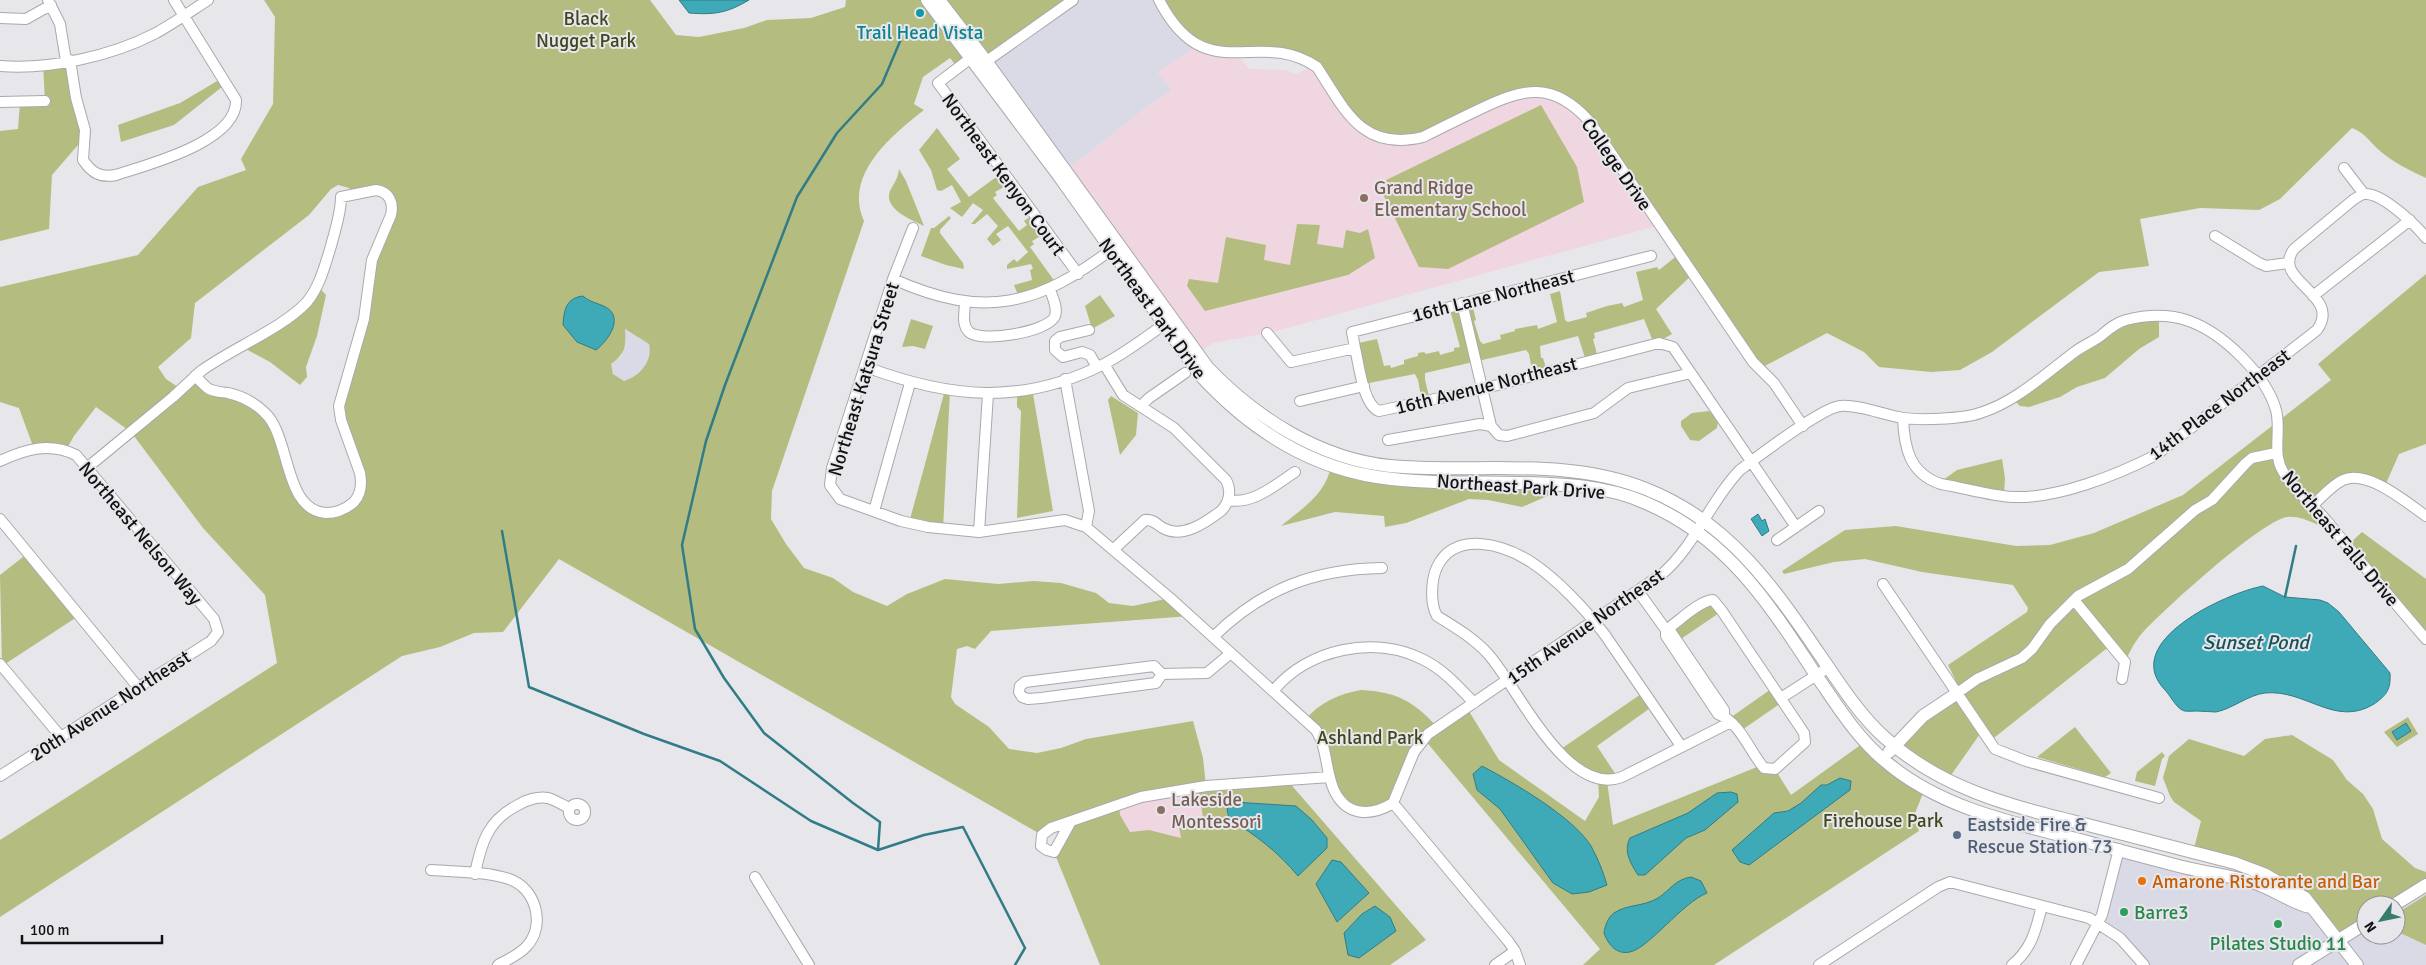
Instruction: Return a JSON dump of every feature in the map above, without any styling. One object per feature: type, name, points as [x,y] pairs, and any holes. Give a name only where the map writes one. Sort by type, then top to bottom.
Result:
[{"type":"street","points":[[0,18],[26,19],[49,3],[60,24],[85,130],[83,160],[89,168],[104,177],[116,175],[187,152],[219,131],[236,108],[233,92],[174,0]]},
{"type":"street","points":[[0,66],[28,66],[68,61],[117,50],[156,33],[208,0]]},
{"type":"street","name":"Northeast Park Drive","points":[[927,0],[978,62],[1168,321],[1208,368],[1240,398],[1288,432],[1339,454],[1389,466],[1536,468],[1577,471],[1644,488],[1682,506],[1700,525],[1746,575],[1844,716],[1883,760],[1925,788],[2004,821],[2252,882],[2310,907]]},
{"type":"street","name":"Northeast Park Drive","points":[[939,0],[978,62]]},
{"type":"street","points":[[978,62],[1073,0]]},
{"type":"street","name":"College Drive","points":[[1158,0],[1173,25],[1198,46],[1222,52],[1268,52],[1291,56],[1317,67],[1350,119],[1370,133],[1383,138],[1410,140],[1423,137],[1502,98],[1521,92],[1547,92],[1579,109],[1590,122],[1753,362],[1774,383],[1803,426]]},
{"type":"street","name":"Northeast Kenyon Court","points":[[978,62],[938,83],[1078,274]]},
{"type":"street","points":[[0,102],[45,101]]},
{"type":"street","points":[[2344,168],[2364,194],[2376,196],[2410,220],[2426,238]]},
{"type":"street","points":[[88,467],[173,397],[195,376],[212,363],[291,316],[307,301],[319,283],[340,212],[341,197],[370,190],[381,191],[390,198],[393,208],[372,260],[364,319],[340,396],[340,413],[362,482],[356,500],[343,510],[328,513],[321,512],[307,504],[296,490],[278,433],[269,416],[244,397],[209,389],[195,376]]},
{"type":"street","points":[[2215,236],[2266,266],[2288,263],[2288,256],[2294,248],[2364,194]]},
{"type":"street","points":[[2313,296],[2410,220]]},
{"type":"street","name":"Northeast Katsura Street","points":[[913,228],[893,279],[829,480],[832,490],[840,498],[901,521],[928,527],[979,532],[1065,520],[1086,527],[1114,549],[1274,690],[1316,730],[1321,738],[1330,777],[1339,798],[1354,811],[1362,814],[1375,812],[1393,803]]},
{"type":"street","points":[[893,279],[935,296],[965,302],[1020,300],[1050,289],[1078,274],[1115,247]]},
{"type":"street","name":"16th Lane Northeast","points":[[1355,348],[1352,332],[1650,256]]},
{"type":"street","name":"14th Place Northeast","points":[[1903,418],[1903,438],[1908,456],[1919,473],[1931,481],[2012,497],[2033,497],[2102,478],[2132,467],[2156,455],[2317,330],[2322,323],[2322,308],[2289,268],[2288,263]]},
{"type":"street","points":[[965,302],[964,325],[969,332],[976,336],[1013,334],[1049,323],[1055,316],[1050,289]]},
{"type":"street","points":[[1462,303],[1491,426],[1499,435],[1506,436],[1594,413],[1628,388],[1691,373],[1796,527]]},
{"type":"street","name":"Northeast Falls Drive","points":[[1803,426],[1826,411],[1839,406],[1903,418],[1965,417],[1988,410],[2012,398],[2103,334],[2107,328],[2126,320],[2152,316],[2178,318],[2199,325],[2222,340],[2258,376],[2269,392],[2276,411],[2278,433],[2276,453],[2285,476],[2313,505],[2426,639]]},
{"type":"street","points":[[866,367],[910,383],[945,390],[988,394],[1012,392],[1066,379],[1100,366],[1168,321]]},
{"type":"street","points":[[1089,330],[1060,337],[1055,342],[1056,350],[1063,357],[1082,352],[1090,355],[1119,390],[1174,428],[1229,485],[1226,507],[1216,516],[1185,532],[1172,532],[1154,521],[1145,520],[1114,549]]},
{"type":"street","points":[[1267,332],[1291,362],[1297,363],[1355,348]]},
{"type":"street","name":"16th Avenue Northeast","points":[[1355,348],[1370,406],[1378,410],[1482,389],[1659,343],[1673,347],[1691,373]]},
{"type":"street","points":[[1141,406],[1149,398],[1185,373]]},
{"type":"street","points":[[1066,379],[1089,511],[1086,527]]},
{"type":"street","points":[[874,511],[910,383]]},
{"type":"street","points":[[1300,401],[1364,386]]},
{"type":"street","points":[[979,532],[988,394]]},
{"type":"street","points":[[1388,440],[1480,424],[1491,426]]},
{"type":"street","name":"15th Avenue Northeast","points":[[1393,803],[1414,752],[1428,734],[1638,591],[1670,567],[1729,482],[1751,461],[1803,426]]},
{"type":"street","name":"Northeast Nelson Way","points":[[0,461],[28,450],[52,447],[76,455],[214,619],[218,632]]},
{"type":"street","points":[[1883,760],[1923,716],[1978,679],[2022,658],[2043,637],[2050,624],[2074,600],[2128,568],[2196,510],[2212,500],[2252,458],[2276,453]]},
{"type":"street","points":[[1228,500],[1248,501],[1295,472]]},
{"type":"street","points":[[2313,505],[2344,480],[2364,478],[2384,488],[2426,516]]},
{"type":"street","points":[[1777,540],[1819,511]]},
{"type":"street","points":[[0,518],[138,687]]},
{"type":"street","name":"Northeast Park Drive","points":[[1700,525],[1736,547],[1772,585],[1858,710],[1894,746],[1920,766],[1961,788],[2021,808],[2235,863],[2264,874],[2290,887],[2305,898],[2310,907],[2357,965]]},
{"type":"street","points":[[1681,746],[1594,621],[1531,562],[1513,552],[1479,544],[1464,544],[1451,550],[1441,558],[1435,572],[1433,608],[1437,616],[1488,653],[1554,747],[1591,776],[1607,780],[1622,777],[1681,746],[1726,719]]},
{"type":"street","points":[[1213,637],[1233,618],[1280,588],[1298,581],[1351,569],[1382,568]]},
{"type":"street","points":[[1883,584],[1956,694],[1996,749],[2026,761],[2159,798]]},
{"type":"street","points":[[1638,591],[1666,630],[1666,636],[1718,714],[1737,729],[1764,768],[1775,769],[1803,746],[1806,738],[1781,698],[1713,600],[1703,601],[1698,604],[1685,617],[1666,630]]},
{"type":"street","points":[[2074,600],[2125,662],[2122,679]]},
{"type":"street","name":"20th Avenue Northeast","points":[[0,776],[211,641],[218,632]]},
{"type":"street","points":[[1274,690],[1301,666],[1324,655],[1378,647],[1405,652],[1423,659],[1454,681],[1474,703]]},
{"type":"street","points":[[1162,674],[1156,683],[1041,698],[1028,699],[1022,697],[1019,692],[1020,686],[1025,682],[1154,666],[1162,674],[1207,673],[1231,653]]},
{"type":"street","points":[[0,664],[61,737]]},
{"type":"street","points":[[1781,698],[1829,667]]},
{"type":"street","points":[[1070,822],[1141,797],[1186,789],[1330,777]]},
{"type":"street","points":[[474,874],[485,834],[495,820],[507,810],[537,798],[548,798],[569,808]]},
{"type":"street","points":[[1393,803],[1515,951],[1520,965]]},
{"type":"street","points":[[2077,965],[2099,923],[2119,849]]},
{"type":"street","points":[[431,870],[510,879],[529,894],[535,905],[537,916],[533,938],[520,953],[498,965]]},
{"type":"street","points":[[755,877],[809,965]]},
{"type":"street","points":[[1819,965],[1946,883],[1955,882],[2089,918],[2120,938],[2144,965]]},
{"type":"street","points":[[2406,898],[2426,885]]},
{"type":"street","points":[[2012,965],[2020,959],[2032,942],[2042,906]]},
{"type":"street","points":[[2299,965],[2356,929]]},
{"type":"street","points":[[1494,965],[1515,951]]},
{"type":"street","name":"Northeast Park Drive","points":[[2346,952],[2353,965]]},
{"type":"shaded area","points":[[1074,0],[1159,0],[1197,46],[1172,91],[1149,105],[1066,171],[986,61]]},
{"type":"shaded area","name":"Grand Ridge Elementary School","points":[[1197,46],[1242,53],[1240,59],[1250,69],[1286,70],[1296,74],[1307,69],[1310,63],[1537,90],[1579,109],[1660,225],[1273,332],[1213,343],[1197,354],[1066,171],[1149,105],[1172,91],[1157,72]]},
{"type":"shaded area","points":[[624,329],[649,344],[651,352],[646,366],[632,378],[624,381],[613,374],[611,364],[622,356],[626,343]]},
{"type":"shaded area","name":"Lakeside Montessori","points":[[1198,787],[1205,832],[1181,838],[1149,830],[1130,832],[1120,815],[1119,804]]},
{"type":"shaded area","points":[[2119,849],[2356,920],[2356,945],[2406,945],[2406,898],[2426,885],[2426,965],[2144,965],[2099,923]]},
{"type":"green space","name":"Black Nugget Park","points":[[264,0],[650,0],[676,35],[699,37],[744,28],[767,20],[811,18],[845,7],[846,0],[927,0],[971,58],[958,68],[950,58],[923,77],[914,104],[924,110],[885,144],[865,172],[860,188],[859,204],[864,221],[772,491],[771,519],[786,544],[804,568],[833,578],[853,592],[887,606],[907,594],[945,579],[998,584],[1034,581],[1061,583],[1096,593],[1109,603],[1133,606],[1170,598],[1190,616],[991,631],[975,649],[967,646],[957,649],[951,697],[955,704],[989,727],[1009,749],[1037,753],[1061,748],[1086,739],[1193,721],[1203,758],[1206,786],[1287,780],[1426,940],[1390,965],[1100,965],[1054,852],[1070,823],[1042,835],[559,559],[503,632],[474,633],[440,647],[402,656],[0,917],[0,840],[277,663],[265,595],[203,528],[131,432],[96,407],[66,450],[34,449],[19,408],[0,402],[0,287],[138,255],[198,187],[246,170],[241,159],[273,104],[275,17]],"holes":[[[338,185],[349,188],[353,194],[386,193],[391,215],[372,260],[364,319],[339,413],[360,491],[337,512],[307,504],[264,412],[205,385],[195,376],[181,389],[166,379],[158,367],[191,338],[195,303],[309,215],[331,189]],[[625,329],[649,344],[650,350],[647,362],[640,372],[624,381],[613,374],[611,364],[620,356],[625,345]],[[1198,787],[1204,824],[1179,827],[1181,838],[1149,830],[1130,832],[1120,815],[1119,805]]]},
{"type":"green space","points":[[939,0],[1075,0],[986,61]]},
{"type":"green space","points":[[1159,0],[2426,0],[2426,178],[2389,158],[2364,135],[2352,128],[2280,199],[2259,210],[2200,208],[2140,219],[2149,266],[2099,272],[1992,352],[1960,370],[1931,372],[1879,367],[1864,352],[1827,333],[1759,369],[1693,274],[1656,309],[1672,334],[1654,344],[1644,319],[1594,333],[1595,338],[1593,339],[1598,358],[1586,361],[1578,336],[1540,346],[1541,358],[1543,358],[1547,371],[1533,375],[1529,354],[1526,350],[1425,373],[1430,400],[1422,402],[1415,374],[1364,384],[1354,344],[1377,339],[1384,366],[1390,365],[1391,368],[1404,364],[1404,360],[1418,356],[1418,353],[1424,352],[1426,354],[1439,351],[1440,355],[1460,347],[1449,306],[1471,300],[1476,320],[1474,321],[1480,341],[1483,344],[1501,339],[1500,335],[1515,331],[1515,329],[1537,325],[1538,329],[1557,322],[1550,294],[1560,291],[1565,320],[1568,322],[1587,317],[1586,313],[1607,306],[1622,303],[1624,307],[1643,300],[1636,272],[1657,267],[1659,270],[1679,254],[1579,109],[1537,90],[1423,137],[1370,133],[1317,67],[1301,58],[1197,46]]},
{"type":"green space","points":[[70,60],[84,138],[52,175],[49,229],[0,241],[0,131],[18,129],[20,102],[45,101],[43,64]]},
{"type":"green space","points":[[224,77],[227,83],[174,125],[121,142],[118,125],[180,103]]},
{"type":"green space","points":[[1541,105],[1577,167],[1584,202],[1448,269],[1419,267],[1378,184]]},
{"type":"green space","points":[[937,128],[960,159],[947,169],[969,197],[1003,172],[1011,183],[995,192],[997,195],[993,198],[1019,231],[1027,225],[1024,221],[1034,214],[1048,232],[1032,241],[1034,244],[1030,247],[1058,286],[1020,300],[1014,285],[1032,280],[1030,270],[1033,269],[1031,264],[1007,269],[1007,265],[1014,259],[1017,262],[1028,252],[1008,226],[996,234],[1001,240],[993,246],[987,239],[998,226],[987,214],[975,224],[971,224],[983,210],[973,203],[962,217],[950,208],[961,202],[952,185],[941,191],[937,190],[931,170],[919,150]]},
{"type":"green space","points":[[899,169],[906,181],[924,226],[900,213],[891,203],[890,191],[897,178]]},
{"type":"green space","points":[[949,216],[951,218],[940,230],[940,233],[963,263],[964,269],[921,256],[931,228],[934,228]]},
{"type":"green space","points":[[1297,224],[1320,225],[1317,244],[1343,248],[1346,230],[1360,233],[1368,229],[1375,258],[1348,275],[1205,311],[1187,286],[1189,279],[1218,283],[1226,237],[1266,245],[1264,260],[1290,265]]},
{"type":"green space","points":[[2426,274],[2426,444],[2399,454],[2384,488],[2344,480],[2313,504],[2340,537],[2300,518],[2287,517],[2274,522],[2214,567],[2156,619],[2134,645],[2125,662],[2111,645],[1990,741],[1982,731],[1947,781],[1894,746],[1961,691],[1948,665],[2027,612],[2028,608],[2013,585],[1922,572],[1865,559],[1834,562],[1784,574],[1782,571],[1845,530],[1896,526],[2016,546],[2050,545],[2094,533],[2183,495],[2331,380],[2318,364]]},
{"type":"green space","points":[[317,285],[326,295],[317,336],[306,367],[307,377],[300,385],[270,362],[240,346],[291,316]]},
{"type":"green space","points":[[1100,295],[1115,316],[1092,329],[1085,306]]},
{"type":"green space","points":[[2159,316],[2159,337],[2139,349],[2105,378],[2077,387],[2060,397],[2029,407],[2020,406],[2012,398],[2107,328]]},
{"type":"green space","points":[[911,319],[933,326],[925,349],[913,346],[902,347]]},
{"type":"green space","points":[[945,390],[950,391],[943,529],[909,523]]},
{"type":"green space","points":[[1033,394],[1053,511],[1017,518],[1021,411],[1017,407],[1017,396]]},
{"type":"green space","points":[[1111,396],[1138,413],[1136,435],[1120,455],[1108,400]]},
{"type":"green space","points":[[1709,411],[1718,421],[1717,428],[1699,441],[1690,440],[1681,426],[1681,421],[1692,413]]},
{"type":"green space","points":[[2002,459],[2005,478],[2004,495],[1943,480],[1957,470]]},
{"type":"green space","points":[[1331,465],[1376,477],[1557,485],[1552,494],[1522,507],[1488,500],[1469,499],[1406,523],[1385,527],[1384,516],[1335,512],[1281,526],[1305,507],[1319,492],[1329,475]]},
{"type":"green space","points":[[2362,532],[2426,579],[2426,639],[2347,546]]},
{"type":"green space","points":[[28,553],[80,615],[2,666],[0,575]]},
{"type":"green space","points":[[1703,601],[1722,611],[1678,641],[1671,632]]},
{"type":"green space","points":[[1774,687],[1784,701],[1739,732],[1727,720]]},
{"type":"green space","points":[[1361,690],[1385,693],[1404,700],[1421,711],[1438,728],[1467,708],[1499,760],[1585,821],[1599,797],[1598,779],[1558,751],[1644,692],[1653,706],[1597,746],[1618,778],[1607,781],[1613,825],[1762,765],[1775,769],[1791,795],[1866,741],[1925,788],[1914,816],[1919,831],[1714,965],[1583,965],[1600,949],[1424,739],[1393,803],[1362,814],[1339,798],[1326,752],[1305,720],[1317,708],[1330,700]]},
{"type":"green space","points":[[2408,717],[2418,734],[2397,747],[2384,732]]},
{"type":"green space","points":[[2075,727],[2111,773],[2105,777],[2037,757]]},
{"type":"green space","points":[[2292,735],[2333,760],[2347,780],[2363,794],[2373,809],[2382,839],[2415,868],[2426,872],[2426,885],[2406,898],[2406,895],[2356,895],[2356,929],[2337,940],[2299,894],[2193,852],[2201,821],[2174,802],[2170,796],[2163,778],[2169,756],[2189,739],[2244,756],[2265,739]]},
{"type":"green space","points":[[2162,752],[2165,756],[2162,759],[2155,786],[2135,781],[2137,772]]},
{"type":"green space","points":[[2426,895],[2426,945],[2406,936],[2406,908]]},
{"type":"water","points":[[679,0],[749,0],[734,8],[706,14],[689,13]]},
{"type":"water","points":[[583,296],[609,309],[613,314],[614,321],[610,334],[596,350],[577,342],[563,325],[564,314],[569,302]]},
{"type":"water","points":[[1758,514],[1762,521],[1765,519],[1769,531],[1762,536],[1751,519]]},
{"type":"water","name":"Sunset Pond","points":[[2263,586],[2285,597],[2320,600],[2328,603],[2339,612],[2390,673],[2389,687],[2382,698],[2360,710],[2346,712],[2333,710],[2280,693],[2259,694],[2216,712],[2183,711],[2179,708],[2154,672],[2156,654],[2166,638],[2183,623],[2204,609],[2226,598]]},
{"type":"water","points":[[2406,723],[2411,731],[2397,740],[2392,732]]},
{"type":"water","points":[[1482,766],[1526,791],[1570,823],[1591,846],[1607,885],[1589,892],[1572,894],[1553,883],[1500,809],[1477,790],[1473,774]]},
{"type":"water","points":[[1840,778],[1851,781],[1850,790],[1749,865],[1740,862],[1732,850],[1774,813],[1788,811],[1801,803],[1821,785],[1827,785]]},
{"type":"water","points":[[1731,792],[1737,794],[1738,802],[1705,830],[1686,838],[1645,875],[1638,875],[1628,853],[1627,848],[1630,838],[1688,813],[1717,793]]},
{"type":"water","points":[[1234,802],[1296,806],[1312,820],[1327,838],[1327,848],[1298,876],[1266,844],[1229,819],[1227,809]]},
{"type":"water","points":[[1332,860],[1341,862],[1369,893],[1337,922],[1316,884]]},
{"type":"water","points":[[1691,877],[1701,881],[1707,893],[1687,906],[1638,949],[1630,952],[1621,952],[1610,945],[1604,933],[1607,922],[1612,915],[1624,908],[1652,901],[1677,882]]},
{"type":"water","points":[[1375,906],[1390,917],[1396,931],[1359,958],[1348,955],[1344,933],[1362,914]]},
{"type":"waterway","points":[[878,850],[880,822],[764,733],[724,678],[695,629],[682,545],[706,441],[725,385],[797,197],[837,133],[882,84],[901,39]]},
{"type":"waterway","points":[[502,531],[529,687],[644,734],[720,761],[811,821],[878,850],[924,835],[963,827],[1025,948],[1015,965]]},
{"type":"waterway","points":[[2285,597],[2296,546]]},
{"type":"place","name":"Trail Head Vista","points":[[920,13]]},
{"type":"place","name":"Grand Ridge Elementary School","points":[[1364,198]]},
{"type":"place","name":"Lakeside Montessori","points":[[1161,810]]},
{"type":"place","name":"Eastside Fire & Rescue Station 73","points":[[1957,835]]},
{"type":"place","name":"Amarone Ristorante and Bar","points":[[2142,881]]},
{"type":"place","name":"Barre3","points":[[2124,912]]},
{"type":"place","name":"Pilates Studio 11","points":[[2278,924]]},
{"type":"park label","name":"Ashland Park","points":[[1370,737]]},
{"type":"park label","name":"Firehouse Park","points":[[1883,820]]}]
